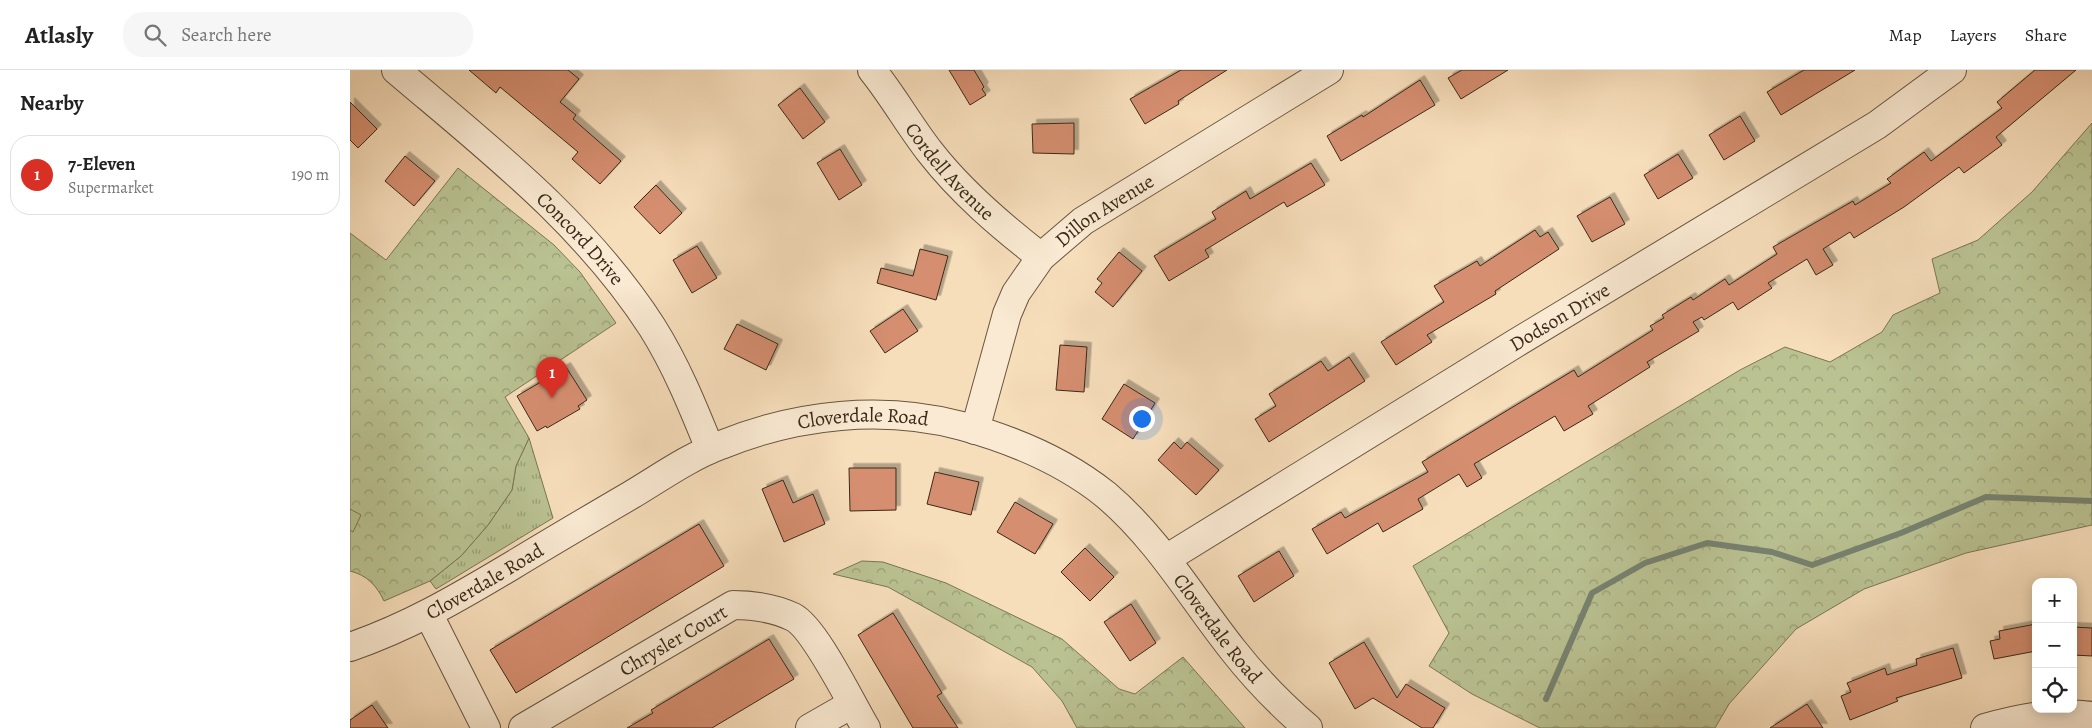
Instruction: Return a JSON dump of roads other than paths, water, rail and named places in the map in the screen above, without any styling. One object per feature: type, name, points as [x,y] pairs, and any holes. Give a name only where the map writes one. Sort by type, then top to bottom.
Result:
[{"type":"street","name":"Concord Drive","points":[[396,70],[538,192],[600,256],[634,301],[656,335],[694,408],[710,449]]},
{"type":"street","name":"Cordell Avenue","points":[[872,70],[887,88],[929,152],[952,178],[1010,233],[1041,257]]},
{"type":"street","name":"Dillon Avenue","points":[[975,430],[1007,314],[1016,293],[1041,257],[1083,221],[1329,70]]},
{"type":"street","name":"Dodson Drive","points":[[1166,559],[1516,343],[1877,125],[1952,70]]},
{"type":"street","name":"Cloverdale Road","points":[[350,647],[387,635],[429,615],[664,474],[710,449],[766,429],[810,419],[855,414],[900,415],[944,421],[1027,448],[1071,471],[1104,494],[1140,527],[1252,673],[1308,728]]},
{"type":"street","name":"Chrysler Court","points":[[522,728],[733,605],[757,605],[794,617],[812,636],[866,728]]},
{"type":"street","points":[[429,615],[486,728]]},
{"type":"street","points":[[810,728],[852,704]]},
{"type":"street","points":[[1985,728],[2014,720],[2048,715],[2092,716]]},
{"type":"waterway","points":[[1546,699],[1592,593],[1645,563],[1707,543],[1772,552],[1812,565],[1901,533],[1986,497],[2092,501]]},
{"type":"place","name":"7-Eleven","points":[[552,398]]}]
